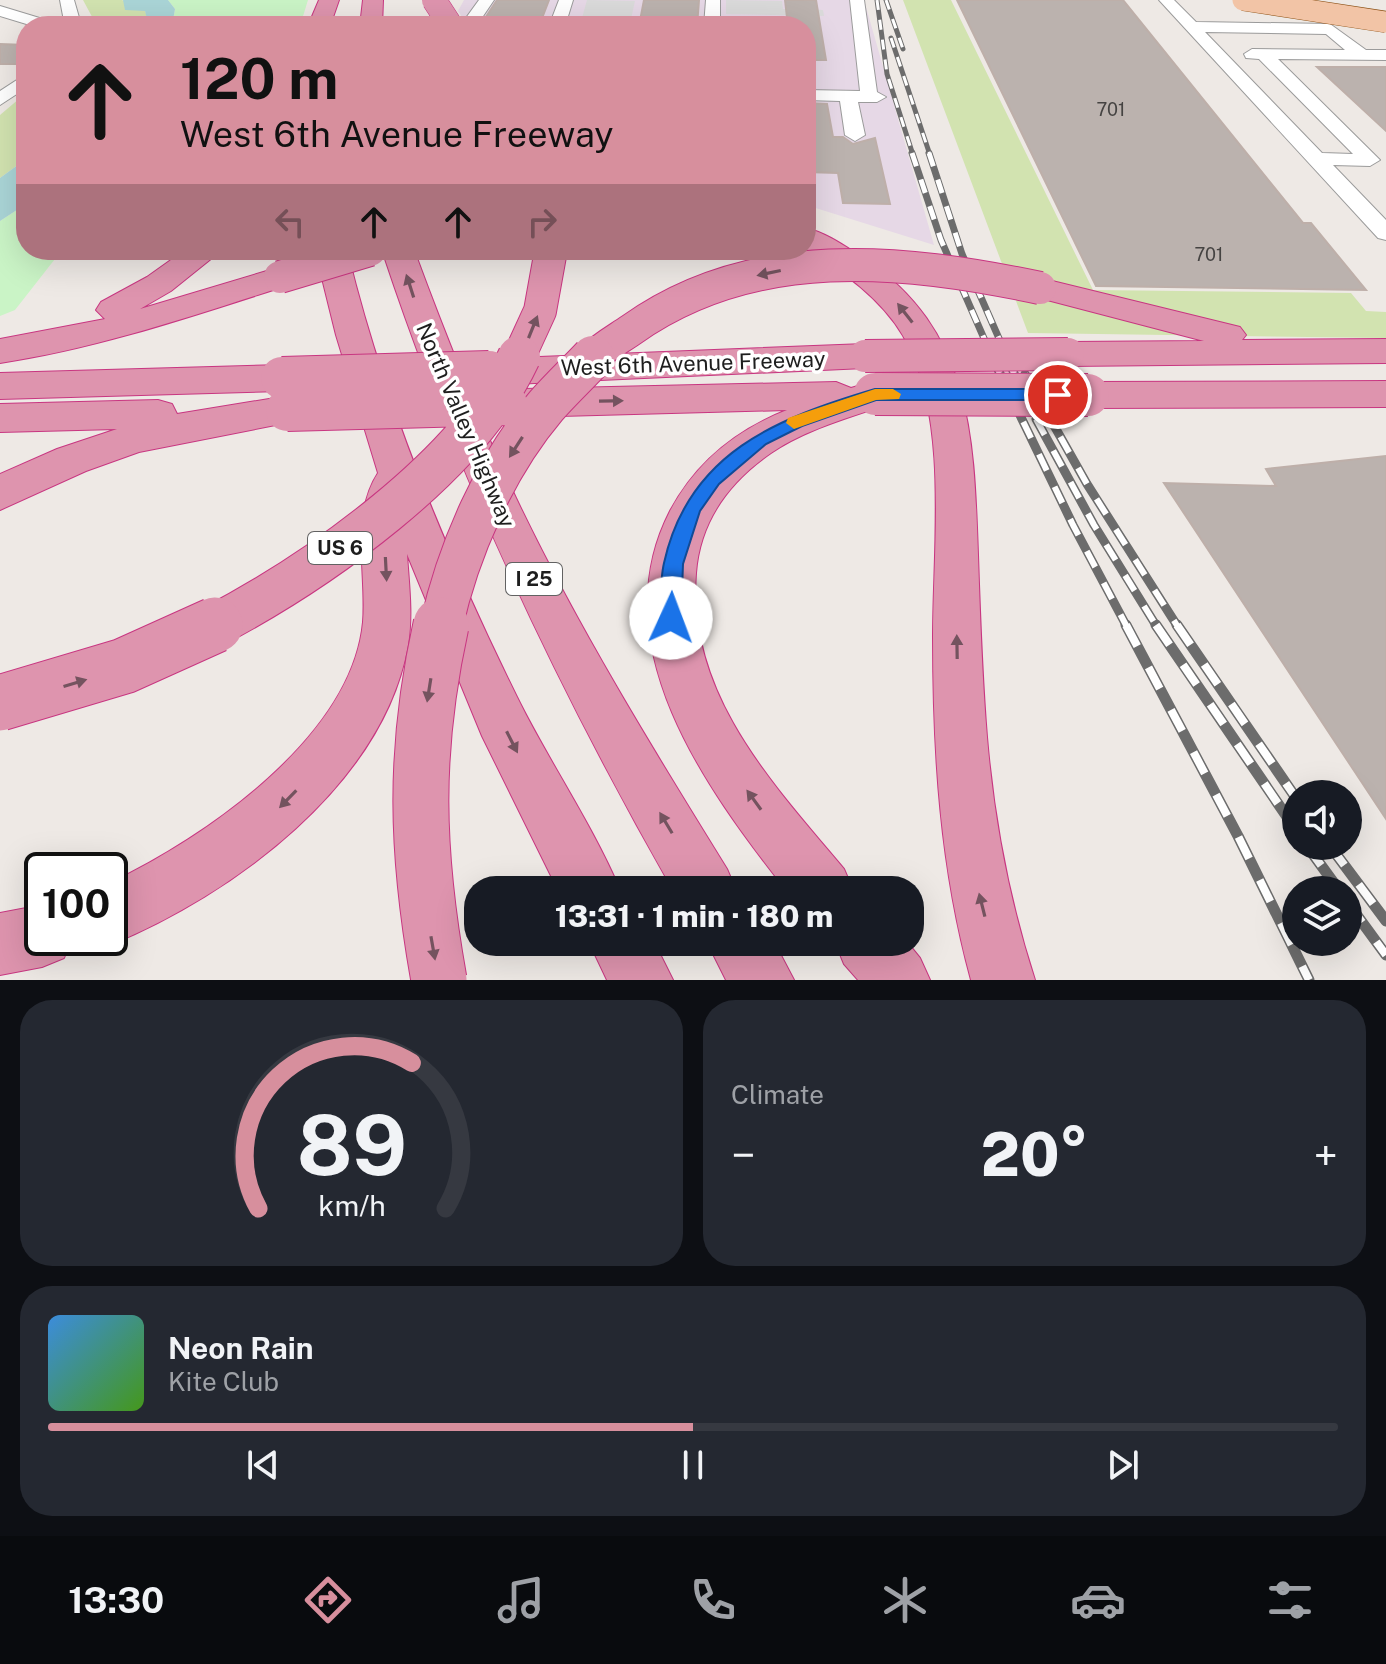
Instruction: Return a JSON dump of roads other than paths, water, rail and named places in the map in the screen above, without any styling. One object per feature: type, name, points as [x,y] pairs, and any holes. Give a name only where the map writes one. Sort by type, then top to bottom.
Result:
[{"type":"highway","points":[[434,0],[466,13]]},
{"type":"highway","points":[[816,220],[1138,315],[1308,351]]},
{"type":"highway","points":[[816,243],[855,267],[895,301],[924,340],[940,379],[947,412],[953,478],[959,725],[968,839],[1003,980]]},
{"type":"highway","points":[[0,349],[52,334],[108,312],[159,284],[192,260]]},
{"type":"highway","points":[[333,260],[349,325],[434,572],[512,742],[583,876]]},
{"type":"highway","points":[[0,349],[55,343],[104,331],[337,260]]},
{"type":"highway","name":"North Valley Highway","points":[[402,260],[447,388],[530,571],[647,793],[697,876]]},
{"type":"highway","name":"US 6","points":[[0,703],[91,678],[194,637],[276,592],[382,515],[443,460],[507,380],[542,305],[551,260]]},
{"type":"highway","points":[[439,980],[419,832],[421,760],[433,663],[451,591],[476,523],[507,460],[539,414],[593,359],[643,320],[685,298],[754,276],[816,265],[881,263],[945,269],[1040,288]]},
{"type":"highway","name":"West 6th Avenue Freeway","points":[[0,418],[284,394],[870,375],[1068,354],[1386,351]]},
{"type":"highway","points":[[812,876],[747,789],[703,722],[678,664],[671,618],[672,577],[686,520],[703,491],[725,467],[760,439],[870,375]]},
{"type":"highway","name":"West 6th Avenue Freeway","points":[[870,375],[1088,395],[1386,394]]},
{"type":"highway","name":"West 6th Avenue Freeway","points":[[0,386],[284,394]]},
{"type":"highway","points":[[0,493],[79,455],[135,436],[200,422],[284,394]]},
{"type":"highway","points":[[128,906],[200,870],[251,834],[291,798],[352,719],[372,683],[383,648],[387,620],[384,533],[395,464]]},
{"type":"highway","points":[[0,944],[24,939]]},
{"type":"highway","points":[[628,956],[641,980]]},
{"type":"highway","points":[[747,956],[762,980]]},
{"type":"highway","points":[[878,956],[898,980]]},
{"type":"main road","points":[[1243,0],[1386,22]]},
{"type":"street","points":[[0,11],[15,0]]},
{"type":"street","points":[[466,13],[487,0]]},
{"type":"street","points":[[816,95],[873,96],[857,0]]},
{"type":"street","points":[[1166,0],[1386,233]]},
{"type":"street","points":[[1281,0],[1386,22]]},
{"type":"street","points":[[1302,2],[1343,18],[1386,45]]},
{"type":"street","points":[[1192,27],[1330,29],[1362,55]]},
{"type":"street","points":[[1217,54],[1386,55]]},
{"type":"street","points":[[1263,54],[1386,176]]},
{"type":"street","points":[[0,100],[16,88]]},
{"type":"street","points":[[848,96],[855,135]]},
{"type":"street","points":[[1317,159],[1370,160]]},
{"type":"street","points":[[1360,206],[1386,206]]},
{"type":"water","points":[[123,0],[168,0],[175,9],[174,16],[146,16],[145,11],[125,10]]},
{"type":"water","points":[[16,166],[16,211],[0,221],[0,178]]},
{"type":"railway","points":[[877,0],[887,74],[913,155]]},
{"type":"railway","points":[[886,0],[903,49]]},
{"type":"railway","points":[[891,38],[930,155]]},
{"type":"railway","points":[[912,153],[941,240],[993,359]]},
{"type":"railway","points":[[929,153],[962,254],[1008,359]]},
{"type":"railway","points":[[992,357],[1073,525],[1127,627]]},
{"type":"railway","points":[[1007,357],[1023,394]]},
{"type":"railway","points":[[1025,374],[1087,484],[1178,627]]},
{"type":"railway","points":[[1036,419],[1094,525],[1157,627]]},
{"type":"railway","points":[[1126,625],[1238,836],[1309,980]]},
{"type":"railway","points":[[1156,625],[1282,810]]},
{"type":"railway","points":[[1177,625],[1284,780]]},
{"type":"railway","points":[[1317,860],[1329,876]]},
{"type":"railway","points":[[1340,860],[1386,921]]},
{"type":"railway","points":[[1362,922],[1386,955]]}]
